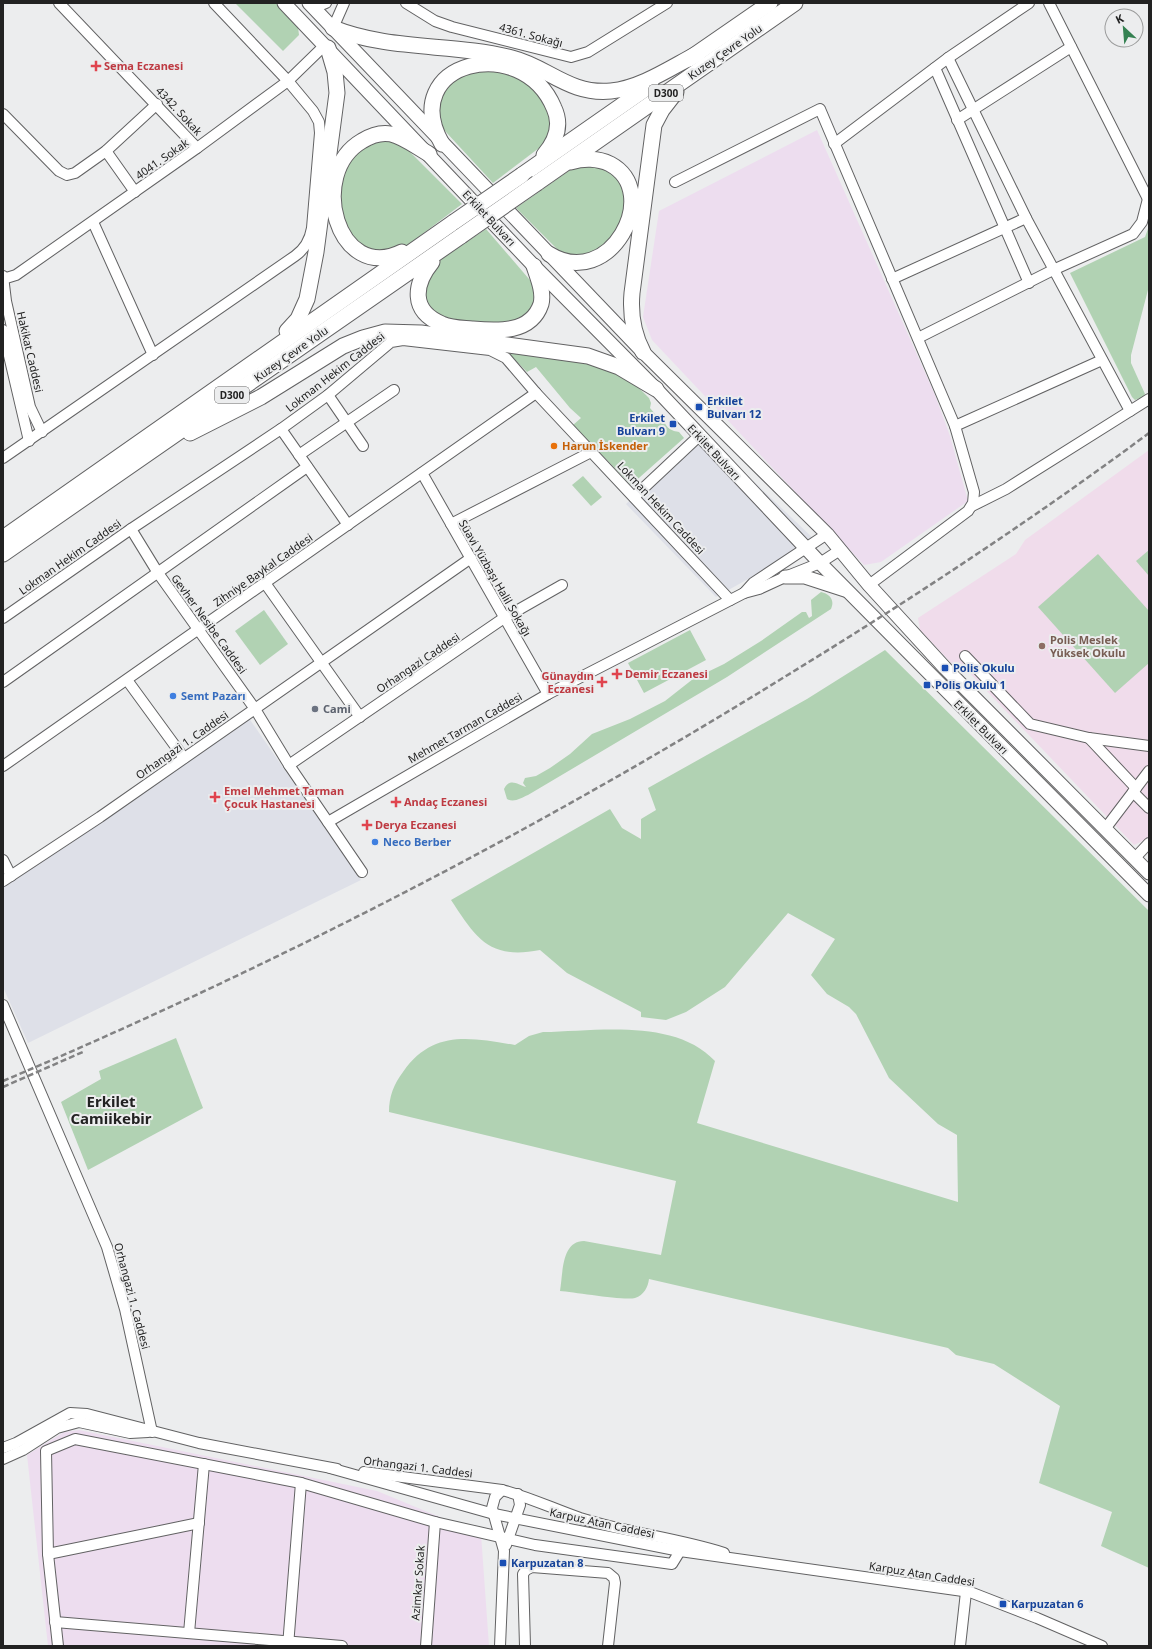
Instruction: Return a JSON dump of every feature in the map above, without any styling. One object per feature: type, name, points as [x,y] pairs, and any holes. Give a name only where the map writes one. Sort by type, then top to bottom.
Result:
[{"type":"highway","name":"Kuzey Çevre Yolu","points":[[3,538],[522,174],[770,3]]},
{"type":"highway","name":"Kuzey Çevre Yolu","points":[[3,554],[795,3]]},
{"type":"highway","points":[[333,28],[348,34],[376,40],[513,58],[571,86],[592,91],[610,91],[633,86],[696,54]]},
{"type":"highway","points":[[198,400],[221,378],[287,331],[298,319],[305,306],[316,252],[336,103],[335,72],[326,47]]},
{"type":"highway","points":[[442,144],[434,124],[432,104],[435,94],[443,81],[456,72],[476,64],[492,63],[515,68],[532,77],[544,89],[554,107],[558,121],[557,134],[552,145],[538,161],[522,174]]},
{"type":"highway","points":[[643,352],[634,329],[631,303],[654,125],[662,110],[686,80]]},
{"type":"highway","points":[[429,154],[393,134],[376,135],[364,139],[350,151],[342,161],[335,179],[333,198],[336,219],[342,232],[354,248],[369,256],[381,258],[390,257],[434,236]]},
{"type":"highway","points":[[549,254],[559,259],[576,263],[598,258],[607,252],[621,235],[631,209],[632,198],[627,183],[620,172],[611,165],[600,160],[586,159],[573,161],[561,166]]},
{"type":"highway","points":[[440,251],[423,273],[418,285],[418,296],[423,308],[431,317],[442,324],[455,327],[495,331],[516,328],[530,321],[537,312],[542,298],[534,266]]},
{"type":"highway","points":[[159,446],[204,427],[244,406],[343,346],[363,338],[385,332],[413,332],[588,356],[619,367],[656,390]]},
{"type":"main road","name":"Erkilet Bulvarı","points":[[284,3],[534,266],[656,390],[805,548],[1149,895]]},
{"type":"main road","name":"Erkilet Bulvarı","points":[[311,6],[643,352],[827,534],[869,585],[918,640],[988,712],[1105,829],[1141,856],[1149,873]]},
{"type":"main road","points":[[785,576],[805,577],[819,581],[833,588],[847,591]]},
{"type":"street","name":"4342. Sokak","points":[[59,3],[157,104],[197,148]]},
{"type":"street","points":[[3,458],[300,253],[310,239],[320,128],[316,114],[288,81],[214,3]]},
{"type":"street","points":[[311,6],[326,3]]},
{"type":"street","points":[[333,28],[344,3]]},
{"type":"street","name":"4361. Sokağı","points":[[406,3],[421,7],[435,21],[452,27],[571,57],[588,52],[667,3]]},
{"type":"street","points":[[834,144],[948,58],[1029,3]]},
{"type":"street","points":[[918,338],[1053,270],[1133,234],[1142,222],[1149,197],[1049,3]]},
{"type":"street","name":"4041. Sokak","points":[[3,278],[16,274],[93,222],[197,148],[288,81],[326,47]]},
{"type":"street","points":[[957,120],[1071,47]]},
{"type":"street","points":[[948,58],[1026,218],[1130,411]]},
{"type":"street","points":[[935,68],[1029,283]]},
{"type":"street","points":[[3,114],[64,174],[75,174],[106,151],[157,104]]},
{"type":"street","points":[[675,182],[820,109],[955,426],[974,492],[972,506],[968,512],[869,585]]},
{"type":"street","points":[[106,151],[135,192]]},
{"type":"street","points":[[892,279],[1026,218]]},
{"type":"street","points":[[93,222],[153,355]]},
{"type":"street","name":"Hakikat Caddesi","points":[[3,278],[6,301],[30,408],[42,432]]},
{"type":"street","name":"Hakikat Caddesi","points":[[3,330],[29,440]]},
{"type":"street","name":"Lokman Hekim Caddesi","points":[[3,618],[131,529],[281,429],[328,395],[391,342],[403,340],[495,352],[506,358],[536,393],[730,600]]},
{"type":"street","points":[[955,426],[1102,360]]},
{"type":"street","points":[[299,455],[394,390]]},
{"type":"street","name":"Zihniye Baykal Caddesi","points":[[3,766],[536,393]]},
{"type":"street","points":[[328,395],[363,446]]},
{"type":"street","points":[[972,506],[1006,489],[1149,399]]},
{"type":"street","points":[[281,429],[348,525]]},
{"type":"street","points":[[634,497],[699,436]]},
{"type":"street","points":[[450,524],[591,452]]},
{"type":"street","points":[[3,682],[307,468]]},
{"type":"street","name":"Süavi Yüzbaşı Halil Sokağı","points":[[422,473],[548,694]]},
{"type":"street","name":"Gevher Nesibe Caddesi","points":[[131,529],[158,573],[200,629],[255,709],[289,765],[362,872]]},
{"type":"street","name":"Mehmet Tarman Caddesi","points":[[744,593],[753,583],[827,534]]},
{"type":"street","name":"Mehmet Tarman Caddesi","points":[[328,822],[548,694],[744,593],[759,589],[785,576],[820,563],[840,550]]},
{"type":"street","name":"Orhangazi 1. Caddesi","points":[[7,878],[100,817],[321,661],[471,558]]},
{"type":"street","points":[[265,583],[360,717]]},
{"type":"street","name":"Orhangazi Caddesi","points":[[289,765],[504,618],[562,585]]},
{"type":"street","points":[[965,656],[1030,724],[1089,738],[1149,746]]},
{"type":"street","points":[[127,680],[184,758]]},
{"type":"street","points":[[1089,738],[1149,808]]},
{"type":"street","points":[[1105,829],[1149,771]]},
{"type":"street","points":[[1141,856],[1149,844]]},
{"type":"street","points":[[3,860],[7,878]]},
{"type":"street","name":"Orhangazi 1. Caddesi","points":[[3,1005],[107,1247],[125,1309],[152,1432],[330,1468],[502,1490]]},
{"type":"street","points":[[3,1448],[16,1443],[70,1413],[86,1414],[133,1425],[152,1432]]},
{"type":"street","points":[[3,1459],[23,1450],[57,1428],[79,1422],[130,1433],[152,1432]]},
{"type":"street","points":[[58,1646],[48,1554],[46,1451],[75,1438],[301,1483],[435,1522],[535,1545],[672,1564],[680,1551]]},
{"type":"street","points":[[189,1633],[204,1464]]},
{"type":"street","name":"Orhangazi 1. Caddesi","points":[[330,1468],[494,1514]]},
{"type":"street","points":[[288,1644],[301,1483]]},
{"type":"street","points":[[500,1646],[504,1538],[492,1508],[495,1497],[502,1490]]},
{"type":"street","name":"Karpuz Atan Caddesi","points":[[502,1490],[518,1494],[581,1518],[699,1545],[753,1561]]},
{"type":"street","points":[[504,1538],[517,1518],[520,1505],[518,1494]]},
{"type":"street","name":"Karpuz Atan Caddesi","points":[[494,1514],[680,1551],[966,1592],[1003,1604],[1102,1646]]},
{"type":"street","name":"Azimkar Sokak","points":[[426,1646],[435,1522]]},
{"type":"street","points":[[48,1554],[199,1523]]},
{"type":"street","points":[[525,1646],[523,1574],[526,1570],[532,1567],[608,1573],[612,1576],[615,1583],[608,1646]]},
{"type":"street","points":[[960,1646],[966,1592]]},
{"type":"street","points":[[56,1622],[189,1633],[288,1644],[342,1646]]},
{"type":"shaded area","points":[[817,130],[935,395],[950,436],[968,501],[881,562],[864,565],[652,340],[643,317],[659,211]]},
{"type":"shaded area","points":[[703,433],[816,541],[716,597],[626,504]]},
{"type":"shaded area","name":"Polis Meslek Yüksek Okulu","points":[[1149,450],[1149,838],[1134,845],[960,663],[955,667],[920,630],[918,618],[1016,554],[1025,540]]},
{"type":"shaded area","name":"Emel Mehmet Tarman Çocuk Hastanesi","points":[[246,714],[361,880],[28,1043],[3,987],[3,883]]},
{"type":"shaded area","points":[[79,1430],[377,1491],[481,1534],[489,1646],[48,1646],[27,1455],[64,1432]]},
{"type":"green space","points":[[235,3],[276,3],[298,27],[299,35],[283,51]]},
{"type":"green space","points":[[480,67],[527,78],[553,117],[547,142],[493,183],[445,131],[438,121],[442,87]]},
{"type":"green space","points":[[384,138],[404,146],[462,204],[404,248],[375,253],[352,240],[336,198],[352,154]]},
{"type":"green space","points":[[594,163],[619,176],[627,202],[616,236],[588,258],[562,254],[516,208],[573,168]]},
{"type":"green space","points":[[1149,226],[1149,286],[1131,355],[1131,363],[1145,394],[1143,397],[1135,400],[1132,397],[1070,273],[1145,237]]},
{"type":"green space","points":[[486,229],[535,286],[536,304],[515,325],[446,321],[426,306],[425,275],[443,258]]},
{"type":"green space","points":[[505,350],[602,363],[637,386],[649,398],[651,403],[650,408],[656,415],[661,417],[670,429],[679,432],[684,438],[631,485],[573,425],[581,418],[570,408],[536,367],[527,372]]},
{"type":"green space","points":[[583,476],[602,497],[591,506],[572,485]]},
{"type":"green space","points":[[1149,550],[1149,576],[1136,561]]},
{"type":"green space","points":[[1098,554],[1149,611],[1149,663],[1115,693],[1038,607]]},
{"type":"green space","points":[[821,592],[827,594],[831,598],[831,609],[727,677],[528,795],[515,800],[507,799],[504,789],[509,783],[526,787],[523,783],[525,778],[536,776],[550,768],[570,754],[592,734],[630,719],[665,701],[693,679],[724,664],[761,641],[802,612],[806,612],[809,618],[812,616],[811,600]]},
{"type":"green space","points":[[264,610],[288,644],[260,665],[235,631]]},
{"type":"green space","points":[[690,630],[706,660],[644,693],[628,663]]},
{"type":"green space","points":[[885,650],[1149,911],[1149,1568],[1101,1546],[1112,1512],[1039,1483],[1060,1406],[994,1364],[956,1355],[948,1348],[649,1279],[648,1285],[641,1295],[629,1299],[560,1291],[564,1260],[571,1246],[576,1242],[584,1241],[661,1255],[676,1181],[389,1112],[393,1090],[403,1072],[415,1058],[427,1049],[440,1043],[468,1039],[515,1045],[529,1036],[543,1032],[611,1029],[657,1033],[679,1038],[698,1047],[715,1061],[697,1123],[958,1202],[957,1135],[938,1124],[889,1078],[856,1014],[849,1007],[827,994],[811,975],[835,939],[788,913],[725,987],[686,1012],[666,1020],[641,1017],[641,1012],[567,973],[540,950],[508,952],[496,949],[477,935],[468,925],[451,900],[610,809],[622,828],[641,839],[641,819],[656,810],[648,788],[807,699]]},
{"type":"green space","points":[[176,1038],[203,1108],[88,1170],[61,1102],[101,1079],[99,1071]]},
{"type":"railway","points":[[3,1081],[205,991],[304,943],[402,894],[500,842],[596,788],[692,733],[879,618],[970,559],[1149,433]]},
{"type":"railway","points":[[3,1087],[85,1051]]},
{"type":"place","name":"Sema Eczanesi","points":[[96,66]]},
{"type":"place","name":"Erkilet Bulvarı 12","points":[[699,407]]},
{"type":"place","name":"Erkilet Bulvarı 9","points":[[673,424]]},
{"type":"place","name":"Harun İskender","points":[[554,446]]},
{"type":"place","name":"Polis Meslek Yüksek Okulu","points":[[1042,646]]},
{"type":"place","name":"Polis Okulu","points":[[945,668]]},
{"type":"place","name":"Demir Eczanesi","points":[[617,674]]},
{"type":"place","name":"Günaydın Eczanesi","points":[[602,682]]},
{"type":"place","name":"Polis Okulu 1","points":[[927,685]]},
{"type":"place","name":"Semt Pazarı","points":[[173,696]]},
{"type":"place","name":"Cami","points":[[315,709]]},
{"type":"place","name":"Emel Mehmet Tarman Çocuk Hastanesi","points":[[215,797]]},
{"type":"place","name":"Andaç Eczanesi","points":[[396,802]]},
{"type":"place","name":"Derya Eczanesi","points":[[367,825]]},
{"type":"place","name":"Neco Berber","points":[[375,842]]},
{"type":"place","name":"Karpuzatan 8","points":[[503,1563]]},
{"type":"place","name":"Karpuzatan 6","points":[[1003,1604]]},
{"type":"district","name":"Erkilet Camiikebir","points":[[111,1110]]}]
